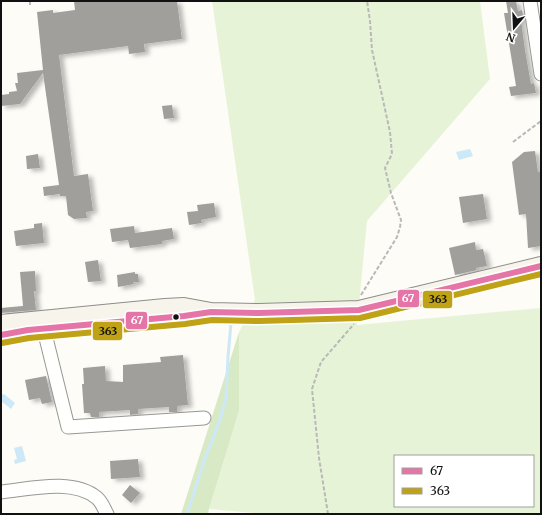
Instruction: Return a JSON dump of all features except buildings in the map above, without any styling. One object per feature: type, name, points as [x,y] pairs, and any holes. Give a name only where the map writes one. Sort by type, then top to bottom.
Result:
[{"type":"main road","points":[[1,335],[28,330],[184,316],[211,312],[259,313],[359,310],[541,266]]},
{"type":"main road","points":[[1,324],[165,308],[184,307],[211,312]]},
{"type":"street","points":[[530,1],[539,51],[541,74]]},
{"type":"street","points":[[46,338],[68,427],[204,418]]},
{"type":"street","points":[[1,492],[47,486],[70,487],[98,498],[107,514]]},
{"type":"path","points":[[30,1],[30,6]]},
{"type":"path","points":[[328,514],[319,458],[312,389],[320,362],[360,318],[359,302],[362,293],[397,237],[401,220],[391,193],[385,168],[392,154],[390,132],[372,50],[367,1]]},
{"type":"path","points":[[513,142],[541,121]]},
{"type":"green space","points":[[212,1],[480,1],[490,79],[367,221],[357,325],[541,308],[541,514],[263,514],[209,509],[239,411],[239,332],[255,300]]},
{"type":"green space","points":[[239,332],[239,411],[208,514],[181,514]]},
{"type":"water","points":[[470,149],[473,156],[459,160],[456,152]]},
{"type":"water","points":[[4,394],[15,403],[11,409],[1,401],[1,395]]},
{"type":"water","points":[[22,446],[26,461],[15,464],[14,460],[17,459],[14,448]]},
{"type":"waterway","points":[[187,514],[206,455],[219,423],[226,397],[231,323]]},
{"type":"transit line","name":"67","points":[[1,335],[28,330],[184,316],[211,312],[259,313],[359,310],[541,266]]},
{"type":"transit line","name":"363","points":[[2,343],[29,338],[185,324],[212,320],[259,321],[360,318],[541,274]]}]
